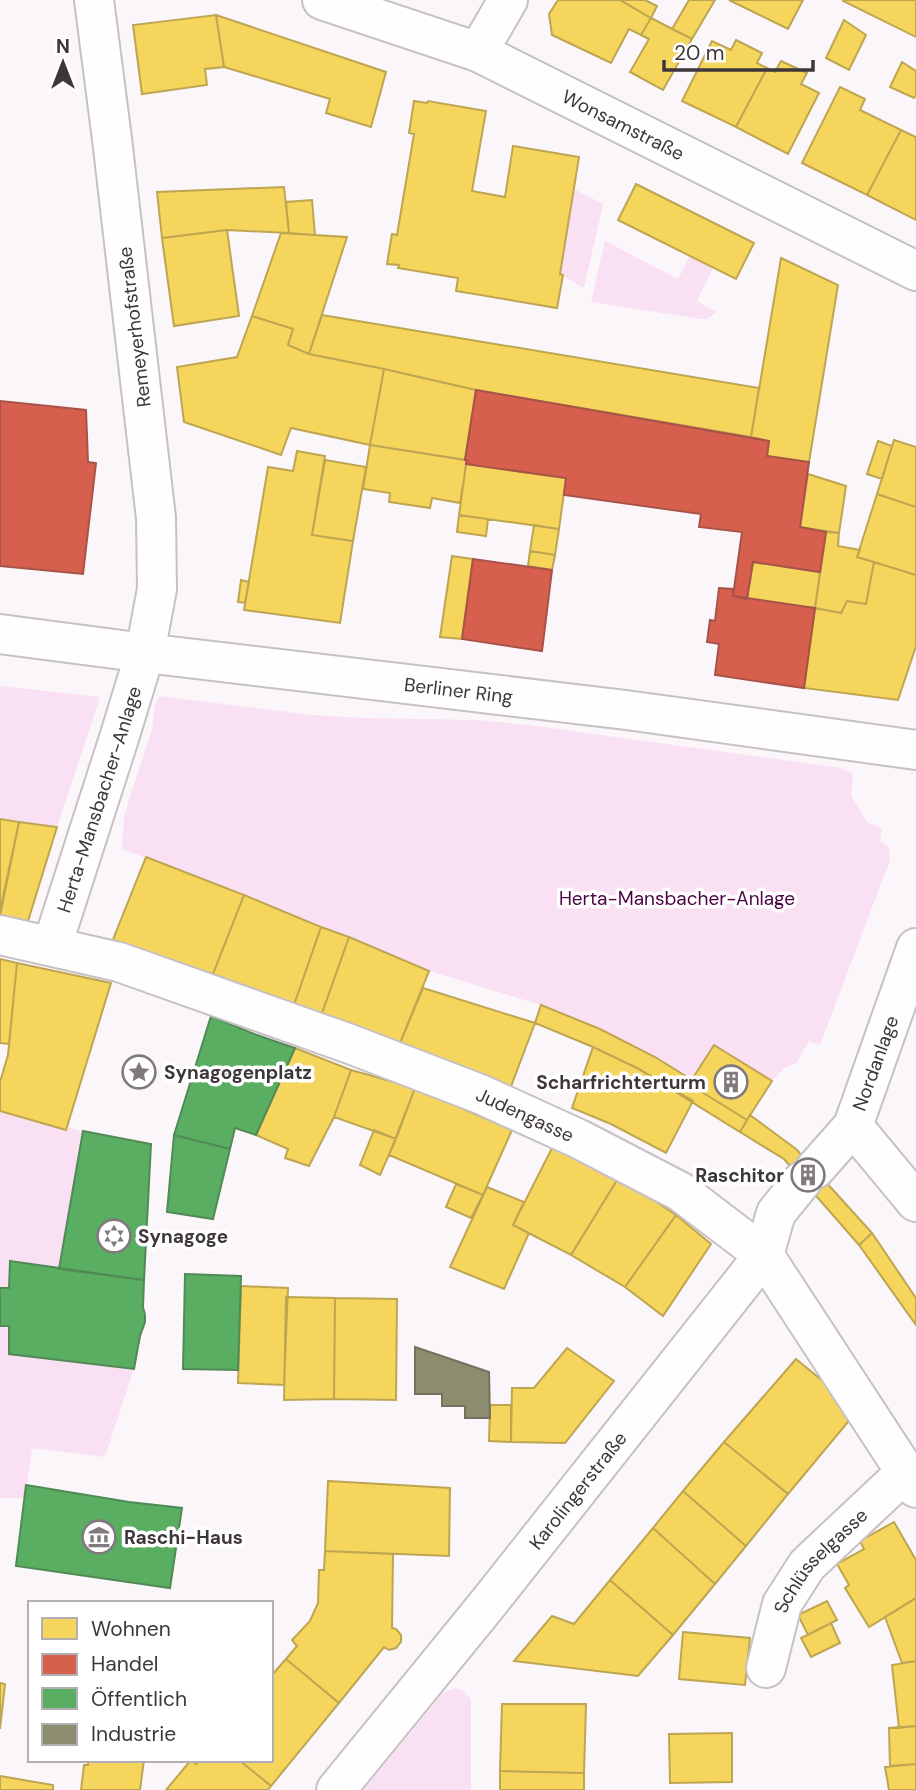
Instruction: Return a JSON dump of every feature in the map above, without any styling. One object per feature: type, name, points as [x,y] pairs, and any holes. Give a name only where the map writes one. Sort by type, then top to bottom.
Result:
[{"type":"street","name":"Remeyerhofstraße","points":[[94,0],[156,518],[157,589],[145,653]]},
{"type":"street","name":"Wonsamstraße","points":[[322,0],[478,52],[916,271]]},
{"type":"street","points":[[478,52],[508,0]]},
{"type":"street","name":"Berliner Ring","points":[[0,634],[626,710],[916,750]]},
{"type":"street","name":"Herta-Mansbacher-Anlage","points":[[52,946],[145,653]]},
{"type":"street","name":"Judengasse","points":[[0,935],[119,962],[350,1044],[480,1094],[579,1139],[681,1192],[764,1255],[911,1480]]},
{"type":"street","name":"Nordanlage","points":[[916,947],[853,1126],[916,1202]]},
{"type":"street","name":"Karolingerstraße","points":[[336,1790],[486,1606],[764,1255],[776,1213],[853,1126]]},
{"type":"street","name":"Schlüsselgasse","points":[[766,1668],[782,1604],[807,1565],[911,1480]]},
{"type":"green space","points":[[574,189],[603,204],[584,288],[560,274]]},
{"type":"green space","points":[[605,241],[678,279],[690,256],[713,268],[697,301],[716,312],[707,319],[701,319],[591,302]]},
{"type":"green space","points":[[0,686],[100,697],[57,827],[0,819]]},
{"type":"green space","name":"Herta-Mansbacher-Anlage","points":[[159,696],[312,715],[479,720],[536,726],[841,768],[852,773],[851,796],[868,823],[882,828],[880,841],[889,847],[890,860],[820,1045],[809,1041],[796,1063],[784,1068],[772,1081],[714,1045],[692,1080],[655,1057],[600,1029],[541,1005],[429,971],[271,905],[122,849],[124,816],[152,729]]},
{"type":"green space","points":[[0,1111],[65,1130],[67,1127],[83,1131],[59,1268],[9,1288],[0,1288]]},
{"type":"green space","points":[[0,1326],[9,1326],[10,1354],[134,1369],[105,1457],[32,1448],[25,1498],[0,1498]]},
{"type":"green space","points":[[455,1688],[462,1690],[471,1699],[471,1790],[364,1790],[443,1693]]},
{"type":"building: Wohnen","points":[[558,0],[620,0],[651,18],[641,35],[629,29],[611,63],[552,35],[549,14]]},
{"type":"building: Wohnen","points":[[620,0],[645,0],[657,6],[651,18]]},
{"type":"building: Wohnen","points":[[689,0],[715,0],[692,39],[672,29]]},
{"type":"building: Wohnen","points":[[729,0],[803,0],[788,29]]},
{"type":"building: Wohnen","points":[[843,0],[916,0],[916,37],[843,1]]},
{"type":"building: Wohnen","points":[[216,15],[224,67],[205,69],[207,85],[142,94],[133,25]]},
{"type":"building: Wohnen","points":[[216,15],[386,72],[371,127],[326,113],[330,99],[224,67]]},
{"type":"building: Wohnen","points":[[651,18],[692,39],[663,90],[630,72],[649,39],[641,35]]},
{"type":"building: Wohnen","points":[[844,20],[866,35],[849,70],[826,58]]},
{"type":"building: Wohnen","points":[[736,40],[762,53],[757,63],[767,68],[736,127],[682,101],[712,41],[731,50]]},
{"type":"building: Wohnen","points":[[781,61],[807,73],[801,84],[819,93],[788,154],[736,127],[767,68],[775,72]]},
{"type":"building: Wohnen","points":[[902,62],[916,71],[914,98],[890,87]]},
{"type":"building: Wohnen","points":[[840,87],[865,99],[860,110],[901,130],[867,195],[802,163]]},
{"type":"building: Wohnen","points":[[414,101],[486,111],[472,191],[505,197],[513,146],[579,157],[557,308],[456,291],[458,278],[387,264],[392,234],[397,235],[414,134],[409,133]]},
{"type":"building: Wohnen","points":[[901,130],[916,137],[916,220],[867,195]]},
{"type":"building: Wohnen","points":[[636,184],[754,243],[736,279],[618,220]]},
{"type":"building: Wohnen","points":[[284,187],[289,233],[227,230],[162,238],[157,192]]},
{"type":"building: Wohnen","points":[[312,200],[315,235],[289,233],[286,202]]},
{"type":"building: Wohnen","points":[[227,230],[239,316],[174,326],[162,238]]},
{"type":"building: Wohnen","points":[[281,233],[347,237],[309,354],[288,345],[293,329],[252,316]]},
{"type":"building: Wohnen","points":[[781,258],[838,285],[809,462],[767,456],[769,441],[751,437]]},
{"type":"building: Wohnen","points":[[322,315],[759,388],[751,437],[476,390],[309,354]]},
{"type":"building: Wohnen","points":[[252,316],[293,329],[288,345],[309,354],[384,369],[370,445],[291,428],[281,455],[184,422],[177,367],[237,357]]},
{"type":"building: Wohnen","points":[[384,369],[476,390],[465,460],[370,445]]},
{"type":"building: Wohnen","points":[[894,440],[916,447],[916,507],[877,494]]},
{"type":"building: Wohnen","points":[[878,441],[892,446],[882,479],[867,474]]},
{"type":"building: Wohnen","points":[[370,445],[467,460],[460,503],[432,498],[430,508],[389,502],[390,493],[363,489]]},
{"type":"building: Wohnen","points":[[297,451],[325,456],[312,535],[353,541],[340,623],[244,610],[268,467],[293,471]]},
{"type":"building: Wohnen","points":[[325,460],[366,467],[353,541],[312,535]]},
{"type":"building: Wohnen","points":[[466,464],[566,478],[559,529],[459,515]]},
{"type":"building: Wohnen","points":[[808,474],[846,486],[839,533],[800,527]]},
{"type":"building: Wohnen","points":[[877,494],[916,507],[916,575],[857,557]]},
{"type":"building: Wohnen","points":[[459,515],[488,519],[486,536],[457,532]]},
{"type":"building: Wohnen","points":[[534,525],[559,529],[555,555],[530,551]]},
{"type":"building: Wohnen","points":[[826,532],[839,533],[838,546],[860,550],[857,557],[874,562],[866,604],[847,601],[841,613],[815,608]]},
{"type":"building: Wohnen","points":[[530,551],[555,555],[552,570],[528,566]]},
{"type":"building: Wohnen","points":[[452,556],[473,559],[462,639],[440,637]]},
{"type":"building: Wohnen","points":[[753,562],[820,572],[815,608],[747,599]]},
{"type":"building: Wohnen","points":[[874,562],[916,575],[916,646],[898,700],[804,688],[815,608],[841,613],[847,601],[866,604]]},
{"type":"building: Wohnen","points":[[241,580],[249,582],[245,603],[238,602]]},
{"type":"building: Wohnen","points":[[0,819],[19,822],[0,911]]},
{"type":"building: Wohnen","points":[[19,822],[57,827],[28,921],[0,916]]},
{"type":"building: Wohnen","points":[[146,857],[244,895],[213,974],[112,942]]},
{"type":"building: Wohnen","points":[[244,895],[321,927],[294,1005],[213,974]]},
{"type":"building: Wohnen","points":[[321,927],[349,937],[321,1016],[294,1005]]},
{"type":"building: Wohnen","points":[[349,937],[429,971],[398,1048],[321,1016]]},
{"type":"building: Wohnen","points":[[0,959],[17,963],[9,1044],[0,1043]]},
{"type":"building: Wohnen","points":[[17,963],[111,983],[66,1130],[0,1111],[0,1082],[8,1055]]},
{"type":"building: Wohnen","points":[[423,988],[535,1023],[510,1089],[398,1048]]},
{"type":"building: Wohnen","points":[[541,1005],[600,1029],[655,1057],[692,1080],[689,1084],[747,1120],[740,1132],[637,1068],[535,1023]]},
{"type":"building: Wohnen","name":"Scharfrichterturm","points":[[714,1045],[772,1081],[747,1120],[689,1084]]},
{"type":"building: Wohnen","points":[[593,1047],[637,1068],[693,1101],[666,1153],[611,1124],[572,1108]]},
{"type":"building: Wohnen","points":[[295,1048],[351,1070],[334,1117],[309,1166],[285,1158],[288,1149],[256,1135]]},
{"type":"building: Wohnen","points":[[351,1070],[415,1088],[396,1139],[334,1117]]},
{"type":"building: Wohnen","points":[[415,1088],[512,1130],[483,1195],[389,1155]]},
{"type":"building: Wohnen","name":"Raschitor","points":[[750,1115],[796,1149],[872,1233],[859,1245],[784,1159],[740,1132]]},
{"type":"building: Wohnen","points":[[374,1130],[396,1139],[380,1175],[360,1165]]},
{"type":"building: Wohnen","points":[[554,1144],[619,1177],[571,1255],[513,1225]]},
{"type":"building: Wohnen","points":[[619,1177],[676,1215],[625,1287],[571,1255]]},
{"type":"building: Wohnen","points":[[456,1184],[483,1195],[471,1218],[446,1207]]},
{"type":"building: Wohnen","points":[[487,1187],[524,1202],[513,1225],[529,1233],[504,1289],[450,1267]]},
{"type":"building: Wohnen","points":[[676,1215],[711,1244],[663,1316],[625,1287]]},
{"type":"building: Wohnen","points":[[872,1233],[916,1298],[916,1325],[859,1245]]},
{"type":"building: Wohnen","points":[[241,1286],[288,1288],[284,1385],[238,1383]]},
{"type":"building: Wohnen","points":[[286,1297],[335,1298],[334,1399],[284,1400]]},
{"type":"building: Wohnen","points":[[335,1298],[397,1299],[396,1400],[334,1399]]},
{"type":"building: Wohnen","points":[[567,1348],[614,1381],[565,1443],[511,1442],[512,1388],[534,1388]]},
{"type":"building: Wohnen","points":[[796,1359],[858,1410],[788,1494],[724,1442]]},
{"type":"building: Wohnen","points":[[490,1405],[511,1405],[511,1442],[489,1441]]},
{"type":"building: Wohnen","points":[[724,1442],[788,1494],[746,1546],[683,1491]]},
{"type":"building: Wohnen","points":[[328,1481],[450,1488],[449,1556],[325,1551]]},
{"type":"building: Wohnen","points":[[683,1491],[746,1546],[715,1584],[653,1528]]},
{"type":"building: Wohnen","points":[[894,1522],[916,1560],[916,1598],[869,1627],[845,1588],[849,1585],[837,1564],[864,1549],[860,1541]]},
{"type":"building: Wohnen","points":[[653,1528],[715,1584],[673,1635],[610,1580]]},
{"type":"building: Wohnen","points":[[325,1551],[393,1554],[392,1628],[401,1635],[401,1642],[396,1648],[389,1650],[384,1647],[339,1703],[286,1659],[297,1646],[292,1640],[310,1621],[318,1603],[319,1570],[324,1570]]},
{"type":"building: Wohnen","points":[[610,1580],[673,1635],[638,1676],[514,1661],[552,1616],[574,1624]]},
{"type":"building: Wohnen","points":[[916,1598],[916,1661],[902,1663],[885,1617]]},
{"type":"building: Wohnen","points":[[827,1601],[837,1620],[808,1635],[798,1615]]},
{"type":"building: Wohnen","points":[[831,1623],[840,1643],[811,1657],[801,1638]]},
{"type":"building: Wohnen","points":[[683,1632],[750,1638],[745,1685],[679,1679]]},
{"type":"building: Wohnen","points":[[286,1659],[339,1703],[271,1786],[241,1762],[273,1762],[273,1674]]},
{"type":"building: Wohnen","points":[[916,1661],[916,1726],[899,1728],[892,1665]]},
{"type":"building: Wohnen","points":[[0,1683],[5,1684],[0,1729]]},
{"type":"building: Wohnen","points":[[502,1704],[586,1704],[584,1773],[500,1771]]},
{"type":"building: Wohnen","points":[[916,1726],[916,1764],[890,1766],[889,1728]]},
{"type":"building: Wohnen","points":[[732,1733],[732,1782],[670,1783],[669,1734]]},
{"type":"building: Wohnen","points":[[88,1762],[144,1762],[140,1790],[81,1790],[84,1765],[88,1765]]},
{"type":"building: Wohnen","points":[[189,1762],[241,1762],[271,1786],[268,1790],[166,1790]]},
{"type":"building: Wohnen","points":[[916,1764],[916,1790],[889,1790],[885,1767]]},
{"type":"building: Wohnen","points":[[500,1771],[584,1773],[584,1790],[500,1790]]},
{"type":"building: Wohnen","points":[[0,1776],[53,1785],[53,1790],[0,1790]]},
{"type":"building: Handel","points":[[476,390],[769,441],[767,456],[809,462],[800,527],[826,532],[820,572],[753,562],[747,599],[733,596],[742,532],[699,527],[701,514],[564,495],[566,478],[466,464]]},
{"type":"building: Handel","points":[[0,401],[86,410],[88,462],[96,463],[83,574],[0,566]]},
{"type":"building: Handel","points":[[473,559],[552,570],[542,651],[462,639]]},
{"type":"building: Handel","points":[[719,588],[733,589],[733,596],[815,608],[804,688],[715,675],[719,644],[707,642],[710,620],[715,621]]},
{"type":"building: Öffentlich","points":[[211,1016],[295,1048],[256,1135],[235,1128],[230,1149],[174,1135]]},
{"type":"building: Öffentlich","points":[[83,1131],[151,1144],[144,1280],[59,1269]]},
{"type":"building: Öffentlich","points":[[174,1135],[230,1149],[213,1219],[167,1212]]},
{"type":"building: Öffentlich","points":[[10,1261],[144,1280],[145,1322],[134,1369],[9,1354],[9,1326],[0,1326],[0,1288],[9,1288]]},
{"type":"building: Öffentlich","points":[[185,1274],[241,1276],[238,1370],[183,1369]]},
{"type":"building: Öffentlich","name":"Raschi-Haus","points":[[26,1485],[182,1508],[170,1588],[16,1566]]},
{"type":"building: Industrie","points":[[415,1347],[489,1372],[490,1418],[465,1418],[465,1406],[442,1406],[442,1394],[415,1394]]},
{"type":"place","name":"Synagogenplatz","points":[[139,1072]]},
{"type":"place","name":"Scharfrichterturm","points":[[731,1082]]},
{"type":"place","name":"Raschitor","points":[[808,1175]]},
{"type":"place","name":"Synagoge","points":[[114,1236]]},
{"type":"place","name":"Raschi-Haus","points":[[99,1537]]}]
